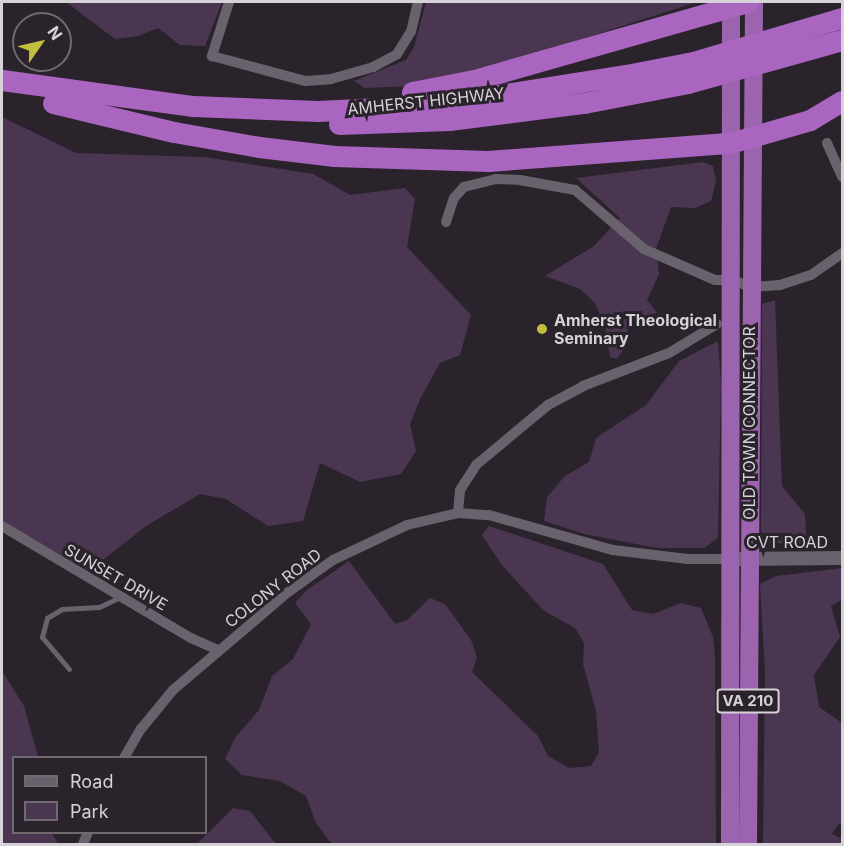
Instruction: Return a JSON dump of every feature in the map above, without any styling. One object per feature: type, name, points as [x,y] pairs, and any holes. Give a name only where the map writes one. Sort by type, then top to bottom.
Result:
[{"type":"highway","name":"OLD TOWN CONNECTOR","points":[[730,844],[750,286],[752,95],[743,10]]},
{"type":"highway","name":"OLD TOWN CONNECTOR","points":[[743,10],[730,101],[730,143],[748,844]]},
{"type":"highway","points":[[193,106],[333,101],[426,90],[474,80],[743,10]]},
{"type":"highway","name":"AMHERST HIGHWAY","points":[[2,80],[193,106],[318,111],[479,98],[693,62],[843,18]]},
{"type":"highway","name":"AMHERST HIGHWAY","points":[[2,92],[52,103],[237,122],[449,120],[584,103],[688,83],[843,40]]},
{"type":"highway","points":[[52,103],[174,132],[259,147],[416,161],[531,160],[730,143],[810,120],[843,101]]},
{"type":"street","points":[[229,2],[210,52],[215,59],[305,81],[331,80],[373,67],[397,54],[406,42],[418,2]]},
{"type":"street","points":[[826,143],[843,177]]},
{"type":"street","points":[[446,222],[454,198],[464,187],[495,179],[551,183],[586,197],[644,249],[695,274],[733,280],[750,286],[793,282],[843,253]]},
{"type":"street","points":[[458,513],[460,490],[476,465],[548,405],[583,386],[669,352],[717,324]]},
{"type":"street","name":"COLONY ROAD","points":[[125,756],[156,709],[218,650],[287,592],[333,560],[397,528],[458,513],[507,519],[613,550],[687,559],[740,558]]},
{"type":"street","name":"SUNSET DRIVE","points":[[2,526],[120,597],[218,650]]},
{"type":"street","name":"CVT ROAD","points":[[740,558],[843,558]]},
{"type":"lane","points":[[69,669],[42,637],[47,618],[62,609],[99,607],[120,597]]},
{"type":"green space","points":[[66,2],[222,2],[205,46],[180,45],[158,28],[138,36],[115,39]]},
{"type":"green space","points":[[426,2],[697,2],[476,73],[409,86],[365,88],[354,81],[406,60],[414,47]]},
{"type":"green space","points":[[2,117],[76,153],[204,157],[313,174],[350,195],[405,188],[415,199],[407,247],[471,315],[460,355],[440,363],[421,397],[410,424],[416,451],[401,474],[360,482],[320,463],[303,521],[268,526],[226,499],[200,494],[146,526],[89,571],[2,521]]},
{"type":"green space","points":[[703,162],[713,166],[716,181],[711,201],[695,208],[671,207],[656,249],[659,274],[647,300],[657,313],[629,320],[626,346],[617,359],[610,357],[605,327],[595,303],[580,289],[545,276],[594,246],[620,218],[576,178]]},
{"type":"green space","points":[[775,300],[782,486],[805,514],[807,545],[774,543],[761,531],[762,304]]},
{"type":"green space","points":[[718,341],[721,382],[718,538],[704,548],[657,548],[584,534],[544,521],[547,497],[565,476],[589,462],[596,438],[646,405],[679,361]]},
{"type":"green space","points":[[489,526],[603,564],[632,610],[653,614],[681,603],[701,608],[713,637],[715,656],[716,844],[337,844],[330,842],[316,823],[306,796],[280,781],[242,775],[225,759],[235,738],[259,710],[272,676],[293,659],[311,624],[295,603],[307,590],[349,561],[395,624],[407,620],[430,598],[445,604],[471,640],[477,657],[472,672],[538,736],[548,756],[569,768],[591,766],[599,752],[596,711],[583,664],[584,643],[575,628],[543,610],[501,564],[482,535]]},
{"type":"green space","points":[[842,568],[842,600],[831,606],[840,637],[814,675],[819,707],[842,723],[842,825],[839,823],[832,834],[842,839],[842,844],[763,844],[765,673],[760,584],[776,576]]},
{"type":"green space","points":[[2,671],[24,706],[38,756],[12,756],[12,834],[53,834],[58,844],[2,844]]},
{"type":"green space","points":[[233,808],[250,811],[276,844],[197,844]]},
{"type":"place","name":"Amherst Theological Seminary","points":[[542,329]]}]
